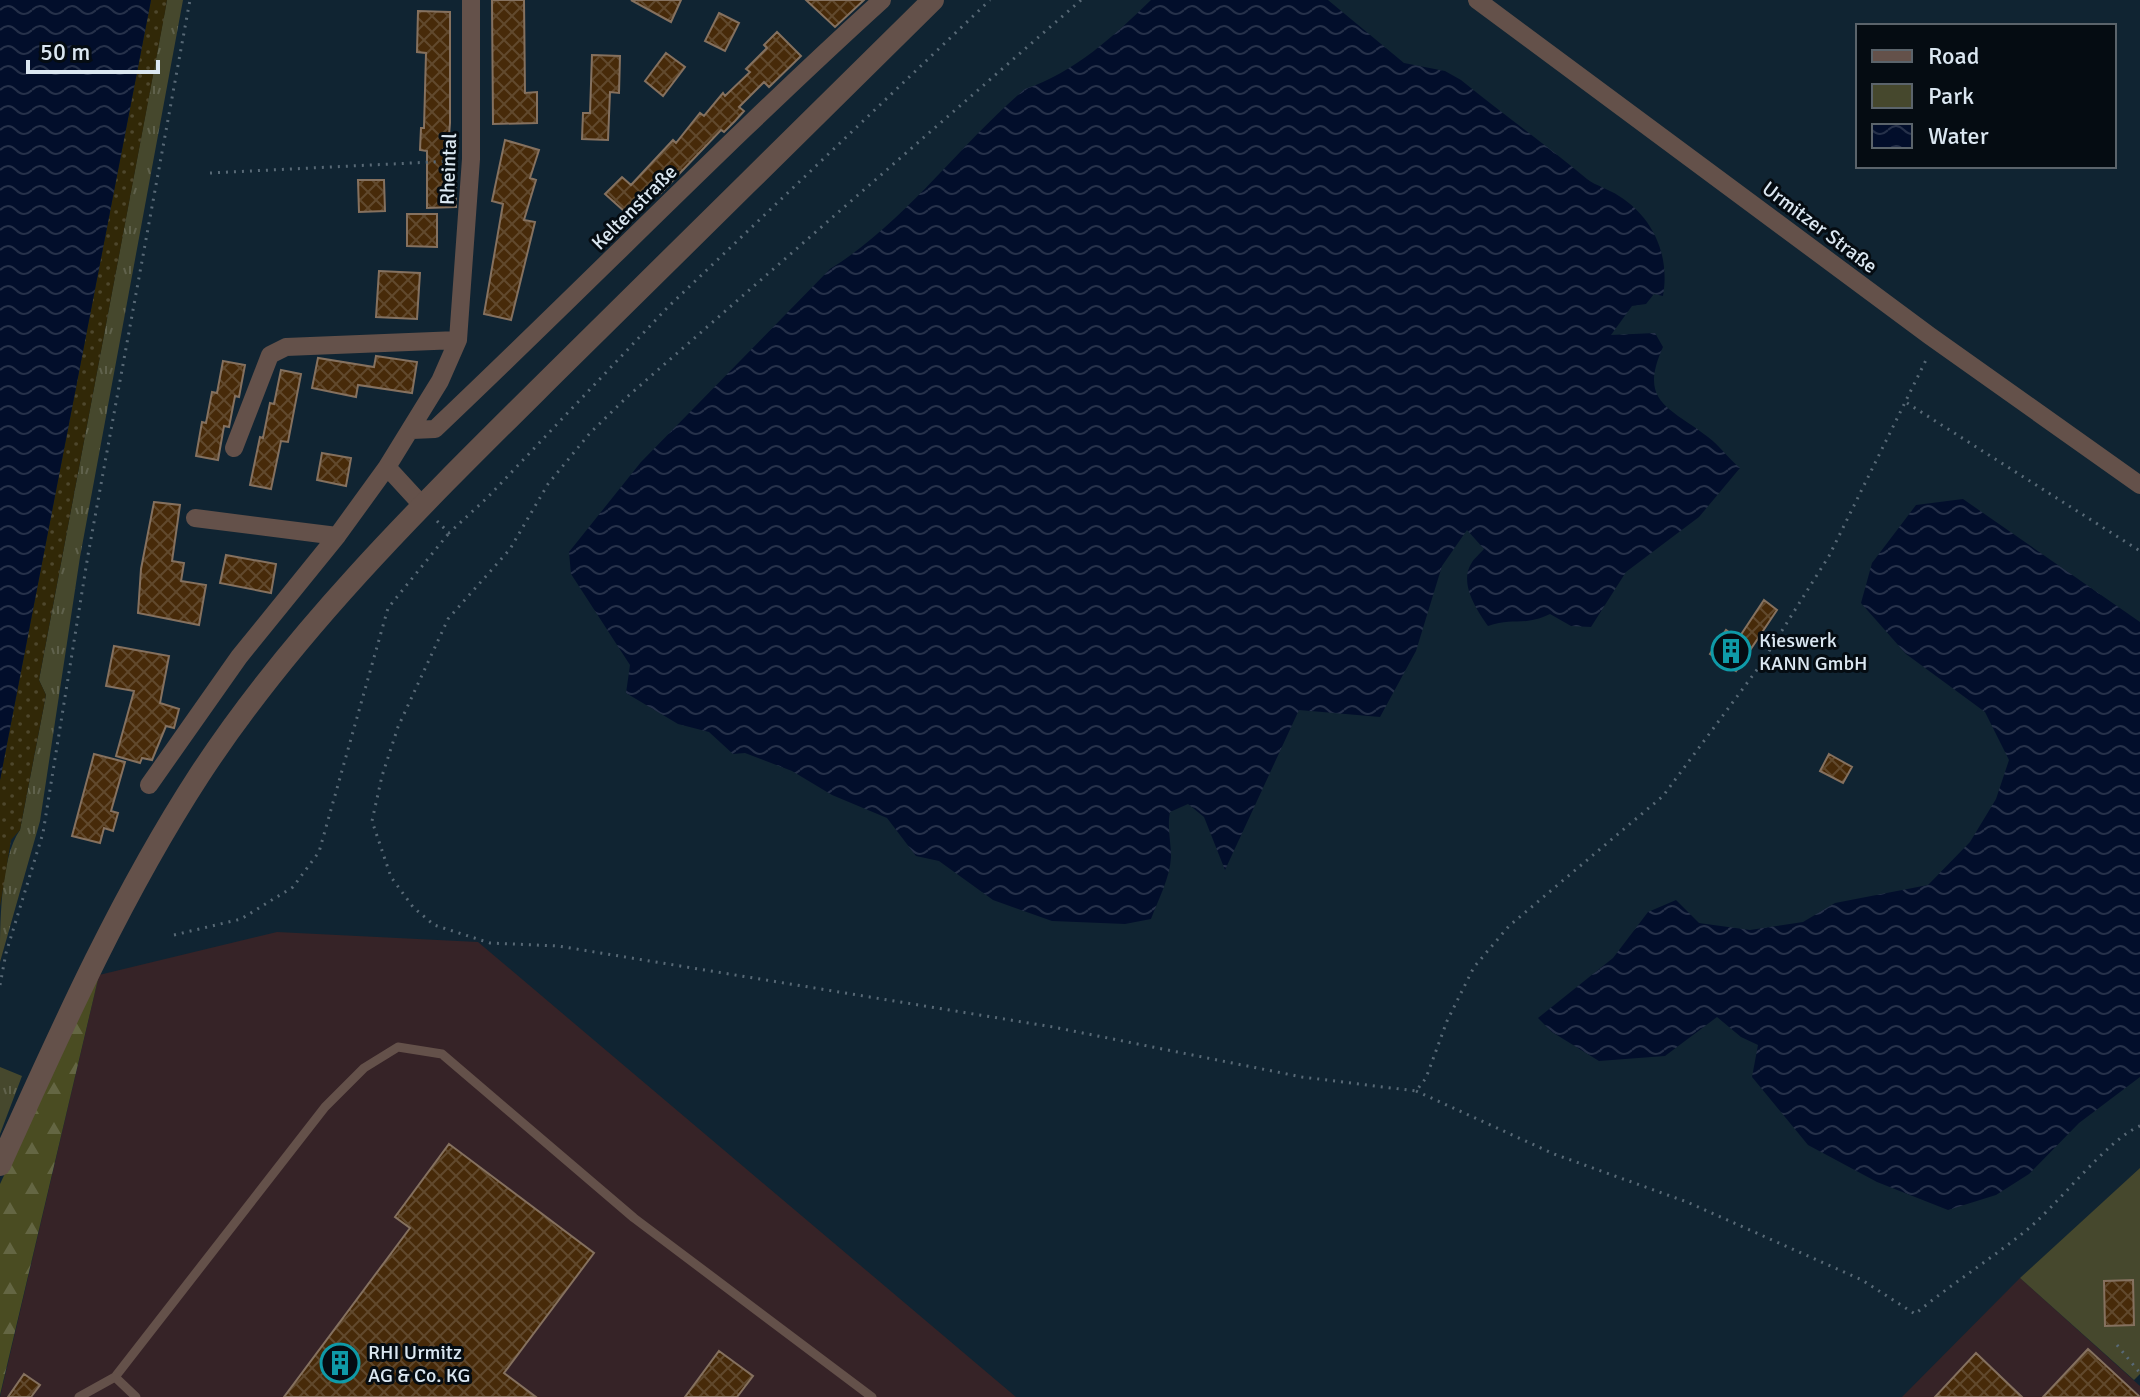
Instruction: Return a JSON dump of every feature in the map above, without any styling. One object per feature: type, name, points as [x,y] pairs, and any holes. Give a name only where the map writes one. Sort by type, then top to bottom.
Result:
[{"type":"street","name":"Rheintal","points":[[149,785],[239,657],[337,536],[387,467],[412,430],[458,340],[471,159],[471,0]]},
{"type":"street","name":"Keltenstraße","points":[[412,430],[435,429],[587,284],[758,112],[882,0]]},
{"type":"street","points":[[0,1165],[74,1001],[148,861],[201,773],[272,676],[422,505],[933,0]]},
{"type":"street","name":"Urmitzer Straße","points":[[1477,0],[1930,336],[2140,485]]},
{"type":"street","points":[[234,448],[270,355],[286,347],[458,340]]},
{"type":"street","points":[[387,467],[422,505]]},
{"type":"street","points":[[195,518],[337,536]]},
{"type":"lane","points":[[79,1397],[115,1377],[325,1107],[364,1068],[398,1047],[442,1054],[634,1218],[872,1397]]},
{"type":"lane","points":[[115,1377],[136,1397]]},
{"type":"path","points":[[0,985],[6,953],[43,833],[88,555],[190,0]]},
{"type":"path","points":[[174,935],[241,919],[293,887],[319,852],[388,608],[449,533],[488,497],[668,307],[990,0]]},
{"type":"path","points":[[1081,0],[791,256],[730,305],[590,433],[548,484],[510,549],[448,619],[420,674],[382,776],[372,821],[391,877],[413,907],[434,925],[490,943],[558,946],[1053,1027],[1302,1077],[1416,1091],[1554,1154],[1687,1202],[1862,1280],[1915,1314],[1959,1278],[2025,1232],[2091,1167],[2140,1126]]},
{"type":"path","points":[[210,173],[471,159]]},
{"type":"path","points":[[1416,1091],[1426,1078],[1447,1021],[1474,967],[1509,926],[1663,796],[1759,667],[1829,556],[1907,403],[1927,358],[1930,336]]},
{"type":"path","points":[[1907,403],[2140,551]]},
{"type":"path","points":[[422,505],[449,533]]},
{"type":"path","points":[[2117,1345],[2140,1373]]},
{"type":"shaded area","points":[[277,932],[478,942],[1016,1397],[0,1397],[99,975]]},
{"type":"shaded area","points":[[2020,1278],[2140,1386],[2140,1397],[1902,1397]]},
{"type":"green space","points":[[167,0],[183,0],[80,557],[40,821],[0,962],[1,912],[8,857],[20,830],[46,695],[39,680]]},
{"type":"green space","points":[[99,975],[0,1395],[0,1184]]},
{"type":"green space","points":[[0,1067],[22,1076],[0,1134]]},
{"type":"green space","points":[[2140,1168],[2140,1374],[2134,1380],[2020,1278]]},
{"type":"sand","points":[[151,0],[167,0],[39,680],[46,695],[20,830],[11,840],[0,907],[0,780]]},
{"type":"water","points":[[0,0],[151,0],[0,780]]},
{"type":"water","points":[[1151,0],[1328,0],[1404,63],[1445,71],[1461,80],[1587,179],[1631,205],[1642,215],[1657,239],[1664,267],[1663,296],[1654,294],[1646,304],[1632,306],[1611,335],[1655,333],[1663,347],[1656,365],[1656,392],[1670,410],[1712,441],[1740,468],[1699,517],[1626,572],[1591,627],[1571,626],[1550,614],[1532,620],[1488,626],[1471,596],[1467,580],[1471,564],[1484,549],[1467,530],[1442,566],[1416,651],[1380,717],[1299,710],[1225,870],[1204,817],[1188,804],[1170,812],[1170,865],[1151,919],[1125,924],[1052,921],[993,900],[939,861],[916,856],[887,818],[832,795],[792,771],[745,753],[733,754],[709,732],[678,724],[626,693],[630,665],[571,574],[569,552],[641,462],[830,269],[883,229],[1025,89],[1077,63]]},
{"type":"water","points":[[1963,499],[2140,622],[2140,1077],[2079,1123],[2029,1174],[1996,1195],[1948,1210],[1877,1182],[1808,1145],[1752,1077],[1758,1045],[1741,1037],[1717,1017],[1665,1056],[1599,1061],[1552,1032],[1538,1018],[1613,958],[1648,912],[1676,900],[1699,923],[1750,930],[1803,922],[1835,903],[1928,885],[1970,842],[1996,799],[2009,760],[1985,712],[1906,654],[1861,603],[1872,563],[1916,505]]},
{"type":"building","points":[[492,0],[524,0],[525,93],[537,92],[537,123],[493,124]]},
{"type":"building","points":[[631,0],[681,0],[671,22]]},
{"type":"building","points":[[806,0],[864,0],[835,27]]},
{"type":"building","points":[[418,11],[450,12],[450,123],[446,174],[456,174],[456,207],[427,208],[427,151],[420,150],[421,128],[424,128],[426,53],[417,52]]},
{"type":"building","points":[[719,13],[739,23],[725,51],[705,41]]},
{"type":"building","points":[[777,32],[801,56],[769,87],[764,82],[739,107],[744,111],[735,121],[724,132],[721,130],[659,195],[657,193],[633,219],[605,194],[622,177],[631,185],[673,140],[676,143],[700,113],[704,116],[723,93],[725,96],[750,72],[746,69],[767,48],[764,45]]},
{"type":"building","points":[[666,53],[685,67],[663,96],[645,81]]},
{"type":"building","points":[[592,55],[620,56],[619,93],[610,92],[608,140],[582,139],[583,113],[590,113]]},
{"type":"building","points":[[505,140],[539,150],[530,178],[536,180],[524,220],[535,222],[511,320],[484,314],[503,204],[492,201]]},
{"type":"building","points":[[358,180],[384,180],[385,211],[359,212]]},
{"type":"building","points":[[407,214],[437,214],[437,247],[407,246]]},
{"type":"building","points":[[379,271],[420,273],[417,319],[376,317]]},
{"type":"building","points":[[376,356],[417,362],[412,393],[358,385],[356,397],[312,388],[318,358],[374,367]]},
{"type":"building","points":[[223,361],[245,365],[229,427],[224,426],[218,460],[196,456],[202,422],[206,423],[212,392],[217,393]]},
{"type":"building","points":[[281,370],[301,374],[288,442],[281,441],[271,489],[250,485],[260,437],[263,438],[270,403],[274,404]]},
{"type":"building","points":[[322,453],[351,458],[346,486],[317,480]]},
{"type":"building","points":[[154,502],[180,505],[172,561],[184,563],[181,581],[206,585],[199,625],[138,613],[141,569]]},
{"type":"building","points":[[226,555],[276,564],[271,593],[220,583]]},
{"type":"building","points":[[1764,600],[1777,610],[1736,671],[1710,654],[1726,630],[1738,639]]},
{"type":"building","points":[[114,646],[169,656],[160,703],[179,709],[174,728],[166,726],[152,760],[142,758],[140,763],[116,756],[134,691],[106,686]]},
{"type":"building","points":[[94,754],[125,762],[111,811],[118,813],[113,831],[104,828],[100,843],[72,836]]},
{"type":"building","points":[[1829,754],[1852,767],[1843,783],[1820,771]]},
{"type":"building","points":[[449,1144],[594,1253],[504,1373],[536,1397],[284,1397],[410,1228],[395,1217]]},
{"type":"building","points":[[2133,1280],[2134,1325],[2105,1326],[2104,1281]]},
{"type":"building","points":[[2088,1349],[2140,1397],[2043,1397]]},
{"type":"building","points":[[719,1351],[753,1376],[737,1397],[685,1397]]},
{"type":"building","points":[[1976,1353],[2022,1397],[1935,1397]]},
{"type":"building","points":[[24,1374],[40,1385],[31,1397],[8,1397]]},
{"type":"place","name":"Kieswerk KANN GmbH","points":[[1731,651]]},
{"type":"place","name":"RHI Urmitz AG & Co. KG","points":[[340,1363]]}]
